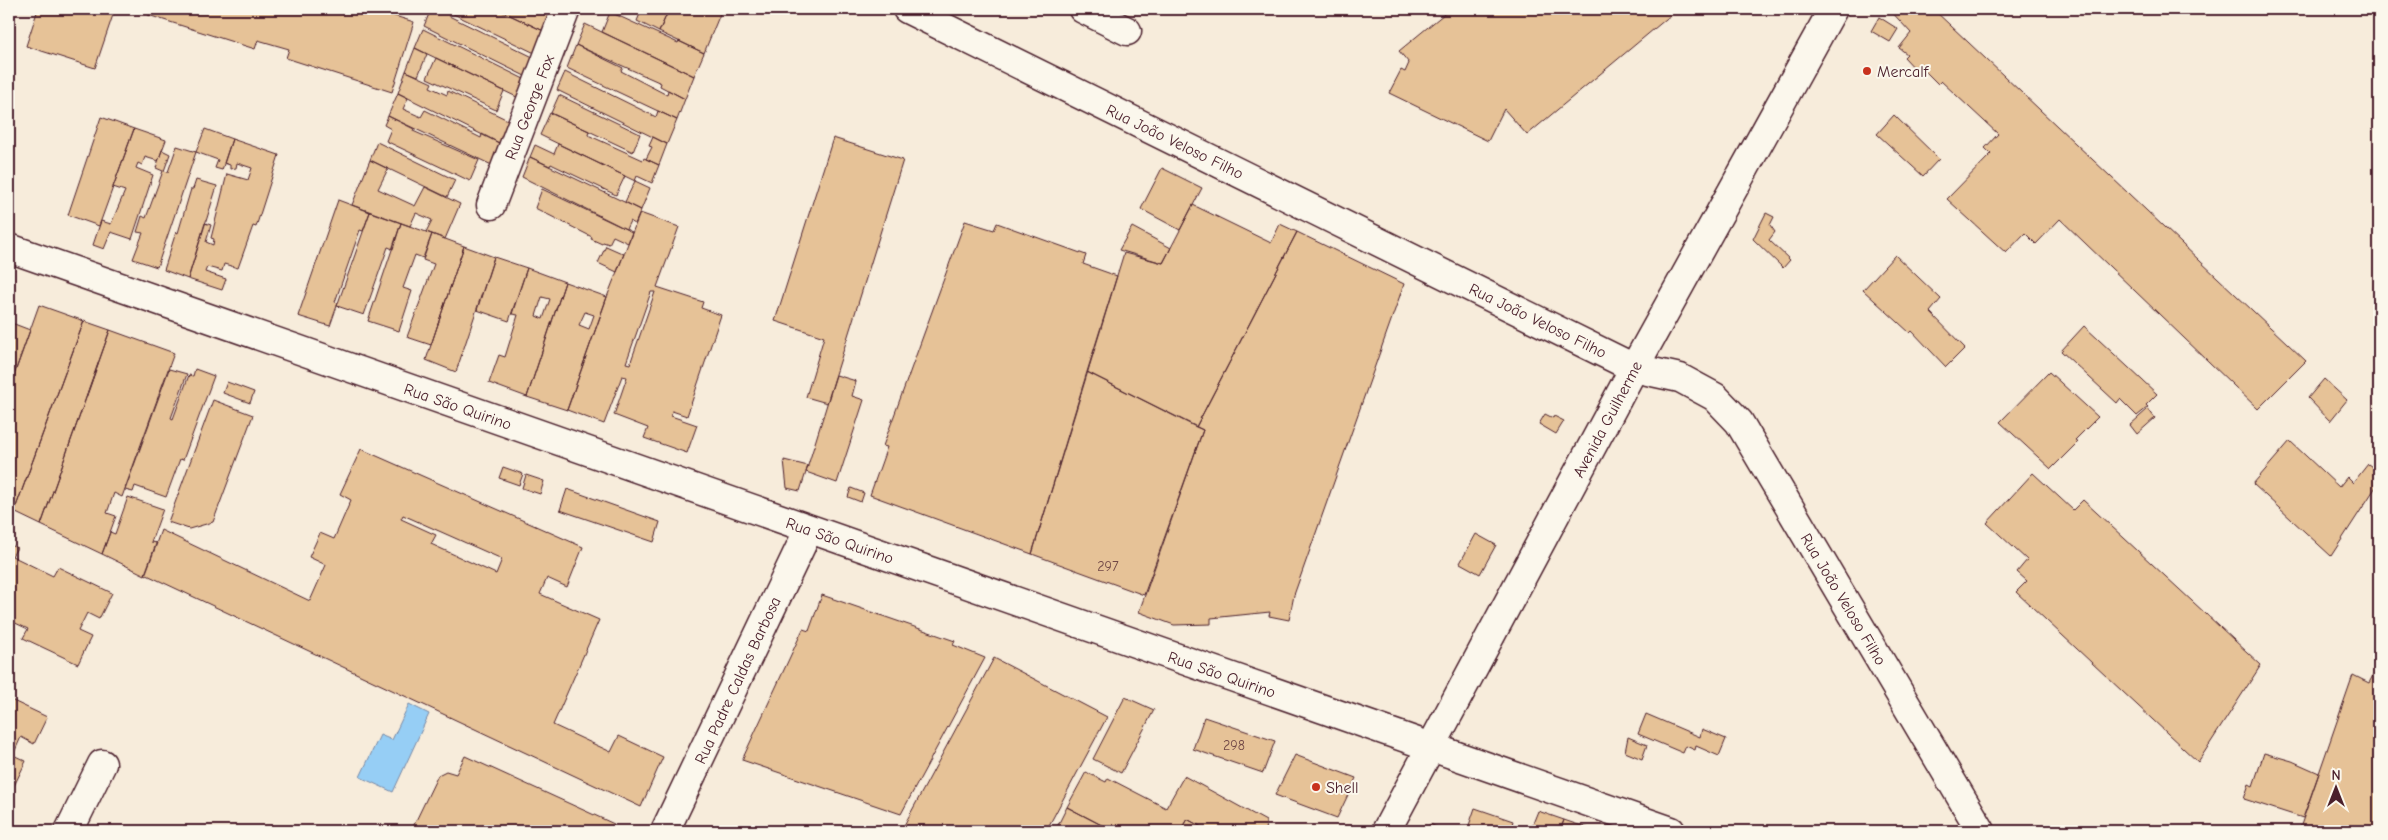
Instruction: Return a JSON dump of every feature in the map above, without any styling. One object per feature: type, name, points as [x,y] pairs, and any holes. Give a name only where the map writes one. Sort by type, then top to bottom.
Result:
[{"type":"street","name":"Rua George Fox","points":[[491,205],[566,9]]},
{"type":"street","points":[[1083,9],[1127,31]]},
{"type":"street","name":"Avenida Guilherme","points":[[1386,831],[1634,368],[1833,9]]},
{"type":"street","name":"Rua João Veloso Filho","points":[[921,12],[1634,368],[1680,378],[1715,397],[1739,422],[1981,831]]},
{"type":"street","name":"Rua São Quirino","points":[[9,248],[1671,831]]},
{"type":"street","name":"Rua Padre Caldas Barbosa","points":[[665,831],[808,529]]},
{"type":"street","points":[[68,831],[102,764]]},
{"type":"water","points":[[409,704],[429,714],[393,792],[360,777],[380,735],[392,740]]},
{"type":"building","points":[[38,9],[115,9],[95,68],[26,46]]},
{"type":"building","points":[[150,9],[372,9],[414,22],[392,92],[286,58],[289,49],[258,40],[255,49],[148,15]]},
{"type":"building","points":[[431,9],[443,9],[451,13],[449,16],[539,60],[531,79],[424,26]]},
{"type":"building","points":[[443,9],[497,9],[550,34],[541,56]]},
{"type":"building","points":[[497,9],[553,9],[550,34]]},
{"type":"building","points":[[642,9],[669,9],[659,32],[637,21]]},
{"type":"building","points":[[669,9],[722,9],[704,53],[659,32]]},
{"type":"building","points":[[1450,9],[1678,9],[1527,135],[1504,109],[1488,141],[1389,93],[1401,70],[1405,72],[1409,63],[1399,51]]},
{"type":"building","points":[[1697,9],[1712,9],[1709,14]]},
{"type":"building","points":[[1889,9],[1933,9],[2306,361],[2258,409],[2060,219],[2036,244],[2025,233],[2006,253],[1947,199],[1991,154],[1985,148],[1998,134],[1941,81],[1938,84],[1921,67],[1917,71],[1904,57],[1907,54],[1899,48],[1911,33]]},
{"type":"building","points":[[610,12],[704,53],[694,76],[602,32]]},
{"type":"building","points":[[1879,17],[1898,29],[1890,42],[1871,31]]},
{"type":"building","points":[[585,24],[694,76],[685,99],[660,86],[661,83],[576,45]]},
{"type":"building","points":[[423,29],[530,82],[523,100],[415,48]]},
{"type":"building","points":[[576,45],[623,68],[621,71],[667,95],[668,90],[685,99],[677,120],[567,68]]},
{"type":"building","points":[[415,48],[427,54],[418,76],[406,71]]},
{"type":"building","points":[[436,58],[504,91],[496,110],[427,78]]},
{"type":"building","points":[[406,71],[432,83],[430,87],[447,95],[448,91],[514,123],[505,146],[398,93]]},
{"type":"building","points":[[565,72],[656,117],[658,111],[677,120],[667,144],[557,90]]},
{"type":"building","points":[[398,93],[408,98],[403,109],[421,117],[425,110],[481,138],[482,134],[505,146],[496,167],[388,116]]},
{"type":"building","points":[[559,95],[640,134],[633,152],[551,113]]},
{"type":"building","points":[[550,113],[589,131],[588,135],[643,160],[644,158],[659,165],[652,183],[637,176],[635,181],[540,135]]},
{"type":"building","points":[[1894,115],[1939,159],[1923,176],[1877,134]]},
{"type":"building","points":[[388,116],[414,129],[413,131],[479,160],[470,181],[386,141],[391,129],[384,125]]},
{"type":"building","points":[[101,117],[134,129],[99,226],[68,215]]},
{"type":"building","points":[[134,129],[166,140],[158,161],[145,157],[142,165],[138,163],[136,168],[153,175],[132,239],[111,232],[104,249],[93,245],[101,221],[111,224],[125,191],[113,187]]},
{"type":"building","points":[[205,129],[232,139],[222,170],[215,168],[218,160],[196,152]]},
{"type":"building","points":[[653,137],[667,144],[659,165],[646,159],[652,147],[649,146]]},
{"type":"building","points":[[833,138],[903,160],[827,403],[806,397],[824,337],[775,321]]},
{"type":"building","points":[[232,139],[279,155],[256,227],[253,226],[238,268],[224,264],[222,271],[207,267],[205,272],[226,279],[222,290],[188,279],[205,223],[211,225],[206,242],[213,245],[214,239],[211,238],[227,174],[248,180],[252,168],[237,163],[236,168],[230,169],[230,165],[224,163]]},
{"type":"building","points":[[377,142],[455,180],[447,197],[370,160]]},
{"type":"building","points":[[558,144],[625,176],[616,195],[551,164],[550,166],[530,157],[535,145],[554,154]]},
{"type":"building","points":[[177,146],[196,152],[157,267],[133,259],[143,233],[137,232],[142,216],[146,218],[163,171],[156,168],[162,150],[170,154],[164,171],[168,172]]},
{"type":"building","points":[[530,157],[641,210],[635,224],[630,221],[626,229],[522,177]]},
{"type":"building","points":[[370,160],[388,169],[378,189],[415,206],[425,187],[460,204],[445,239],[426,232],[432,220],[416,213],[410,226],[352,205]]},
{"type":"building","points":[[1162,168],[1202,188],[1180,230],[1141,209]]},
{"type":"building","points":[[196,180],[217,186],[188,279],[164,270],[176,232],[178,233],[191,189],[193,189]]},
{"type":"building","points":[[635,181],[650,188],[641,210],[625,202]]},
{"type":"building","points":[[542,189],[632,232],[628,243],[613,236],[609,244],[603,242],[602,244],[535,208]]},
{"type":"building","points":[[338,200],[370,212],[363,231],[360,230],[335,302],[338,303],[330,326],[298,316]]},
{"type":"building","points":[[1193,205],[1271,243],[1280,224],[1297,232],[1196,427],[1087,372],[1124,253],[1163,263]]},
{"type":"building","points":[[370,212],[401,223],[393,249],[388,247],[364,315],[337,306]]},
{"type":"building","points":[[640,213],[679,227],[657,287],[703,302],[701,308],[721,315],[687,416],[672,411],[671,416],[697,425],[687,453],[644,438],[648,428],[614,415],[627,377],[622,376],[604,424],[567,410],[607,297]],"holes":[[[651,292],[655,292],[630,364],[626,363]]]},
{"type":"building","points":[[1766,213],[1774,217],[1770,225],[1775,232],[1769,240],[1790,260],[1783,268],[1753,239]]},
{"type":"building","points":[[965,221],[994,230],[997,223],[1086,255],[1083,264],[1117,276],[1032,554],[870,495],[887,447],[883,446]]},
{"type":"building","points":[[401,223],[432,234],[423,258],[415,255],[403,288],[412,291],[399,331],[368,321]]},
{"type":"building","points":[[1132,227],[1171,248],[1163,263],[1119,250]]},
{"type":"building","points":[[1297,232],[1404,284],[1294,595],[1289,620],[1269,616],[1270,612],[1211,618],[1211,624],[1174,625],[1139,612],[1203,430],[1196,427]]},
{"type":"building","points":[[432,234],[464,246],[431,345],[407,337],[434,264],[423,260]]},
{"type":"building","points":[[464,246],[494,257],[456,372],[426,360]]},
{"type":"building","points":[[606,246],[624,254],[617,272],[598,263]]},
{"type":"building","points":[[1895,255],[1941,299],[1930,312],[1965,348],[1946,367],[1912,331],[1910,333],[1863,290]]},
{"type":"building","points":[[494,257],[527,268],[509,321],[477,310]]},
{"type":"building","points":[[527,268],[565,282],[527,397],[489,383],[499,355],[505,357],[518,315],[512,314]],"holes":[[[542,297],[550,299],[543,319],[536,316]]]},
{"type":"building","points":[[565,282],[607,297],[567,410],[527,397]],"holes":[[[585,312],[594,315],[589,329],[579,325]]]},
{"type":"building","points":[[39,305],[84,321],[14,512],[9,509],[9,389]]},
{"type":"building","points":[[84,321],[110,330],[41,525],[14,512]]},
{"type":"building","points":[[9,322],[30,330],[9,389]]},
{"type":"building","points":[[2084,326],[2157,394],[2146,405],[2148,407],[2137,416],[2120,399],[2117,403],[2061,351]]},
{"type":"building","points":[[110,330],[174,353],[122,497],[114,493],[107,513],[116,516],[102,554],[41,525]]},
{"type":"building","points":[[169,369],[187,374],[171,418],[173,419],[189,375],[193,376],[195,369],[214,376],[183,460],[180,459],[166,497],[135,486],[133,492],[125,490]]},
{"type":"building","points":[[1087,372],[1203,430],[1144,595],[1032,554]]},
{"type":"building","points":[[2049,372],[2098,417],[2075,440],[2078,442],[2051,469],[2000,422]]},
{"type":"building","points":[[836,375],[856,381],[852,396],[864,400],[837,483],[806,472]]},
{"type":"building","points":[[2324,379],[2347,400],[2330,421],[2308,398]]},
{"type":"building","points":[[227,382],[254,392],[250,403],[223,393]]},
{"type":"building","points":[[213,400],[253,415],[213,522],[189,529],[168,522]]},
{"type":"building","points":[[2148,409],[2155,418],[2137,434],[2130,425]]},
{"type":"building","points":[[1545,414],[1564,421],[1556,434],[1539,424]]},
{"type":"building","points":[[2290,441],[2339,487],[2347,477],[2353,483],[2368,464],[2375,469],[2379,464],[2379,482],[2331,556],[2253,484]]},
{"type":"building","points":[[361,449],[583,547],[567,587],[547,578],[540,594],[599,620],[553,725],[611,752],[619,736],[663,757],[641,807],[145,574],[161,530],[310,601],[326,565],[309,557],[320,533],[334,539],[351,500],[340,494]],"holes":[[[403,515],[502,559],[496,574],[431,544],[436,535],[401,519]]]},
{"type":"building","points":[[784,460],[808,466],[800,491],[787,488]]},
{"type":"building","points":[[503,467],[523,474],[519,485],[499,478]]},
{"type":"building","points":[[2033,473],[2073,510],[2083,500],[2261,665],[2198,762],[2016,592],[2027,581],[2017,572],[2027,560],[1987,523]]},
{"type":"building","points":[[526,475],[544,481],[540,494],[522,488]]},
{"type":"building","points":[[851,488],[864,493],[861,502],[848,497]]},
{"type":"building","points":[[567,489],[660,522],[654,542],[560,510]]},
{"type":"building","points":[[128,497],[163,509],[151,542],[157,543],[145,575],[102,554],[110,532],[115,534]]},
{"type":"building","points":[[1476,534],[1496,545],[1480,574],[1460,563]]},
{"type":"building","points":[[9,544],[17,548],[12,556],[53,576],[58,567],[112,593],[99,619],[87,613],[78,631],[91,637],[78,664],[23,638],[28,629],[9,620]]},
{"type":"building","points":[[822,595],[955,641],[953,645],[985,658],[901,814],[742,760],[803,629],[809,631]]},
{"type":"building","points":[[994,658],[1107,717],[1046,831],[901,831]]},
{"type":"building","points":[[2379,664],[2379,831],[2299,831],[2353,675],[2369,683]]},
{"type":"building","points":[[1125,697],[1154,710],[1121,773],[1093,759]]},
{"type":"building","points":[[9,699],[47,717],[34,744],[21,737],[13,755],[26,761],[13,788],[9,786]]},
{"type":"building","points":[[1646,714],[1700,737],[1702,729],[1726,739],[1719,756],[1696,746],[1695,750],[1686,746],[1683,753],[1638,734]]},
{"type":"building","points":[[1204,717],[1275,741],[1263,773],[1193,749]]},
{"type":"building","points":[[1628,737],[1647,745],[1642,759],[1625,752]]},
{"type":"building","points":[[2264,753],[2292,761],[2319,773],[2303,818],[2244,799],[2249,784],[2253,786]]},
{"type":"building","name":"Shell","points":[[1295,755],[1356,778],[1337,818],[1275,795]]},
{"type":"building","points":[[465,756],[614,824],[611,831],[411,831],[438,775],[446,771],[456,774]]},
{"type":"building","points":[[1086,772],[1106,782],[1108,778],[1166,808],[1184,776],[1266,821],[1265,831],[1209,831],[1187,819],[1180,831],[1113,831],[1067,807]]},
{"type":"building","points":[[1067,807],[1113,831],[1055,831]]},
{"type":"building","points":[[1475,808],[1513,821],[1512,824],[1520,826],[1518,831],[1467,831]]},
{"type":"building","points":[[1538,811],[1564,820],[1560,831],[1530,831]]},
{"type":"building","points":[[1187,819],[1209,831],[1180,831]]},
{"type":"building","points":[[1564,820],[1596,831],[1560,831]]},
{"type":"building","points":[[1430,824],[1445,831],[1426,831]]},
{"type":"place","name":"Mercalf","points":[[1867,71]]},
{"type":"place","name":"Shell","points":[[1316,787]]}]
